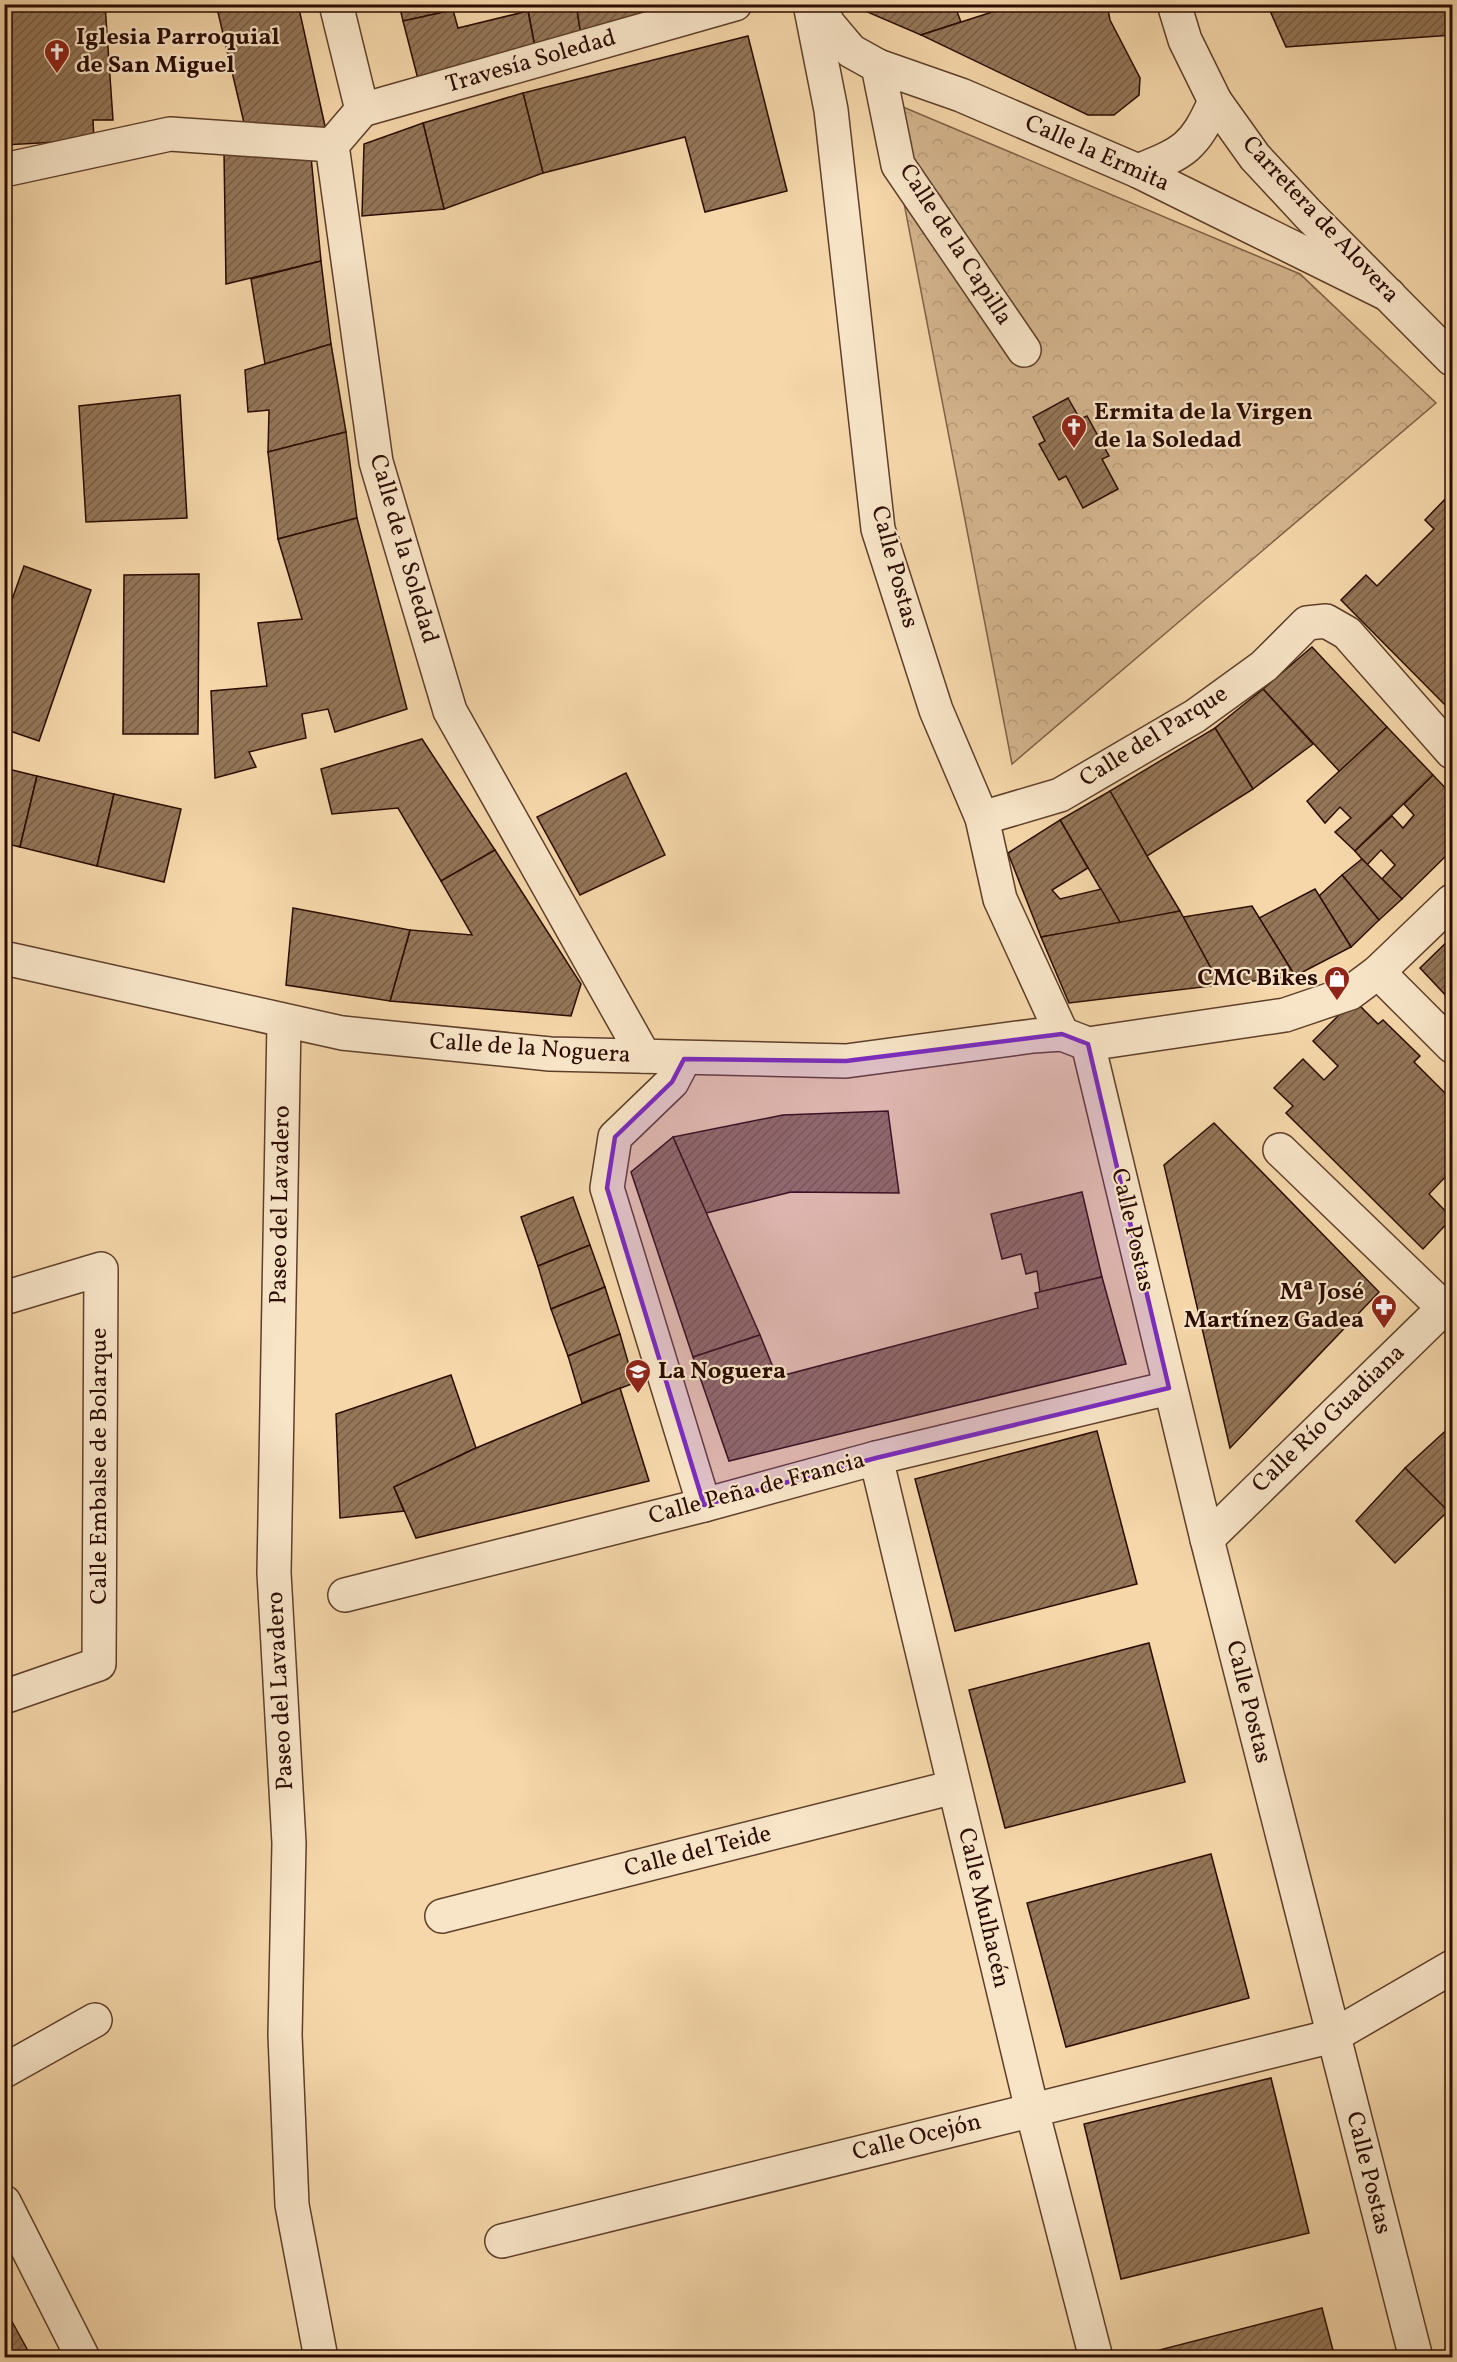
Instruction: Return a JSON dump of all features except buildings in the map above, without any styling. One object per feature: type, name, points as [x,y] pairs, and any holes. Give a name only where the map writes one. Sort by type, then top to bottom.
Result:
[{"type":"street","points":[[4,170],[170,134],[332,145],[362,110],[336,4]]},
{"type":"street","name":"Travesía Soledad","points":[[362,110],[735,4]]},
{"type":"street","name":"Calle Postas","points":[[810,4],[831,110],[878,529],[936,710],[982,818],[1000,899],[1075,1039],[1169,1388],[1416,2358]]},
{"type":"street","name":"Calle la Ermita","points":[[817,4],[829,25],[851,51],[878,66],[961,95],[1138,171],[1389,295]]},
{"type":"street","name":"Carretera de Alovera","points":[[1174,4],[1185,40],[1215,101],[1255,157],[1452,359]]},
{"type":"street","name":"Calle de la Capilla","points":[[878,66],[898,165],[1024,350]]},
{"type":"street","points":[[1138,171],[1184,151],[1200,134],[1215,101]]},
{"type":"street","name":"Calle de la Soledad","points":[[332,145],[376,462],[450,711],[644,1056]]},
{"type":"street","name":"Calle del Parque","points":[[982,818],[1060,795],[1195,716],[1264,666],[1307,623],[1326,621],[1347,633],[1452,752]]},
{"type":"street","name":"Calle de la Noguera","points":[[4,958],[284,1022],[342,1033],[437,1045],[550,1054],[846,1062],[1285,1015],[1350,993],[1378,972],[1452,901]]},
{"type":"street","points":[[1378,972],[1452,1046]]},
{"type":"street","name":"Paseo del Lavadero","points":[[284,1022],[274,1573],[289,1843],[285,2035],[292,2205],[321,2358]]},
{"type":"street","points":[[684,1059],[672,1082],[615,1137],[607,1188],[704,1505]]},
{"type":"street","points":[[1280,1150],[1448,1304]]},
{"type":"street","name":"Calle Embalse de Bolarque","points":[[4,1298],[101,1269],[99,1664],[4,1697]]},
{"type":"street","name":"Calle Río Guadiana","points":[[1207,1539],[1448,1304]]},
{"type":"street","name":"Calle Peña de Francia","points":[[345,1594],[704,1505],[876,1458],[1169,1388]]},
{"type":"street","name":"Calle Mulhacén","points":[[876,1458],[1032,2110],[1096,2358]]},
{"type":"street","name":"Calle del Teide","points":[[442,1916],[954,1787]]},
{"type":"street","name":"Calle Ocejón","points":[[502,2241],[1333,2036],[1452,1967]]},
{"type":"street","points":[[4,2071],[95,2020]]},
{"type":"street","points":[[4,2202],[83,2358]]},
{"type":"highlighted area","points":[[1062,1034],[1088,1044],[1169,1388],[876,1458],[704,1505],[607,1188],[615,1137],[672,1082],[684,1059],[846,1061]]},
{"type":"green space","points":[[884,99],[1300,274],[1436,403],[1012,764]]},
{"type":"place","name":"Iglesia Parroquial de San Miguel","points":[[57,75]]},
{"type":"place","name":"Ermita de la Virgen de la Soledad","points":[[1074,450]]},
{"type":"place","name":"CMC Bikes","points":[[1337,1002]]},
{"type":"place","name":"Mª José Martínez Gadea","points":[[1384,1330]]},
{"type":"place","name":"La Noguera","points":[[638,1395]]}]
